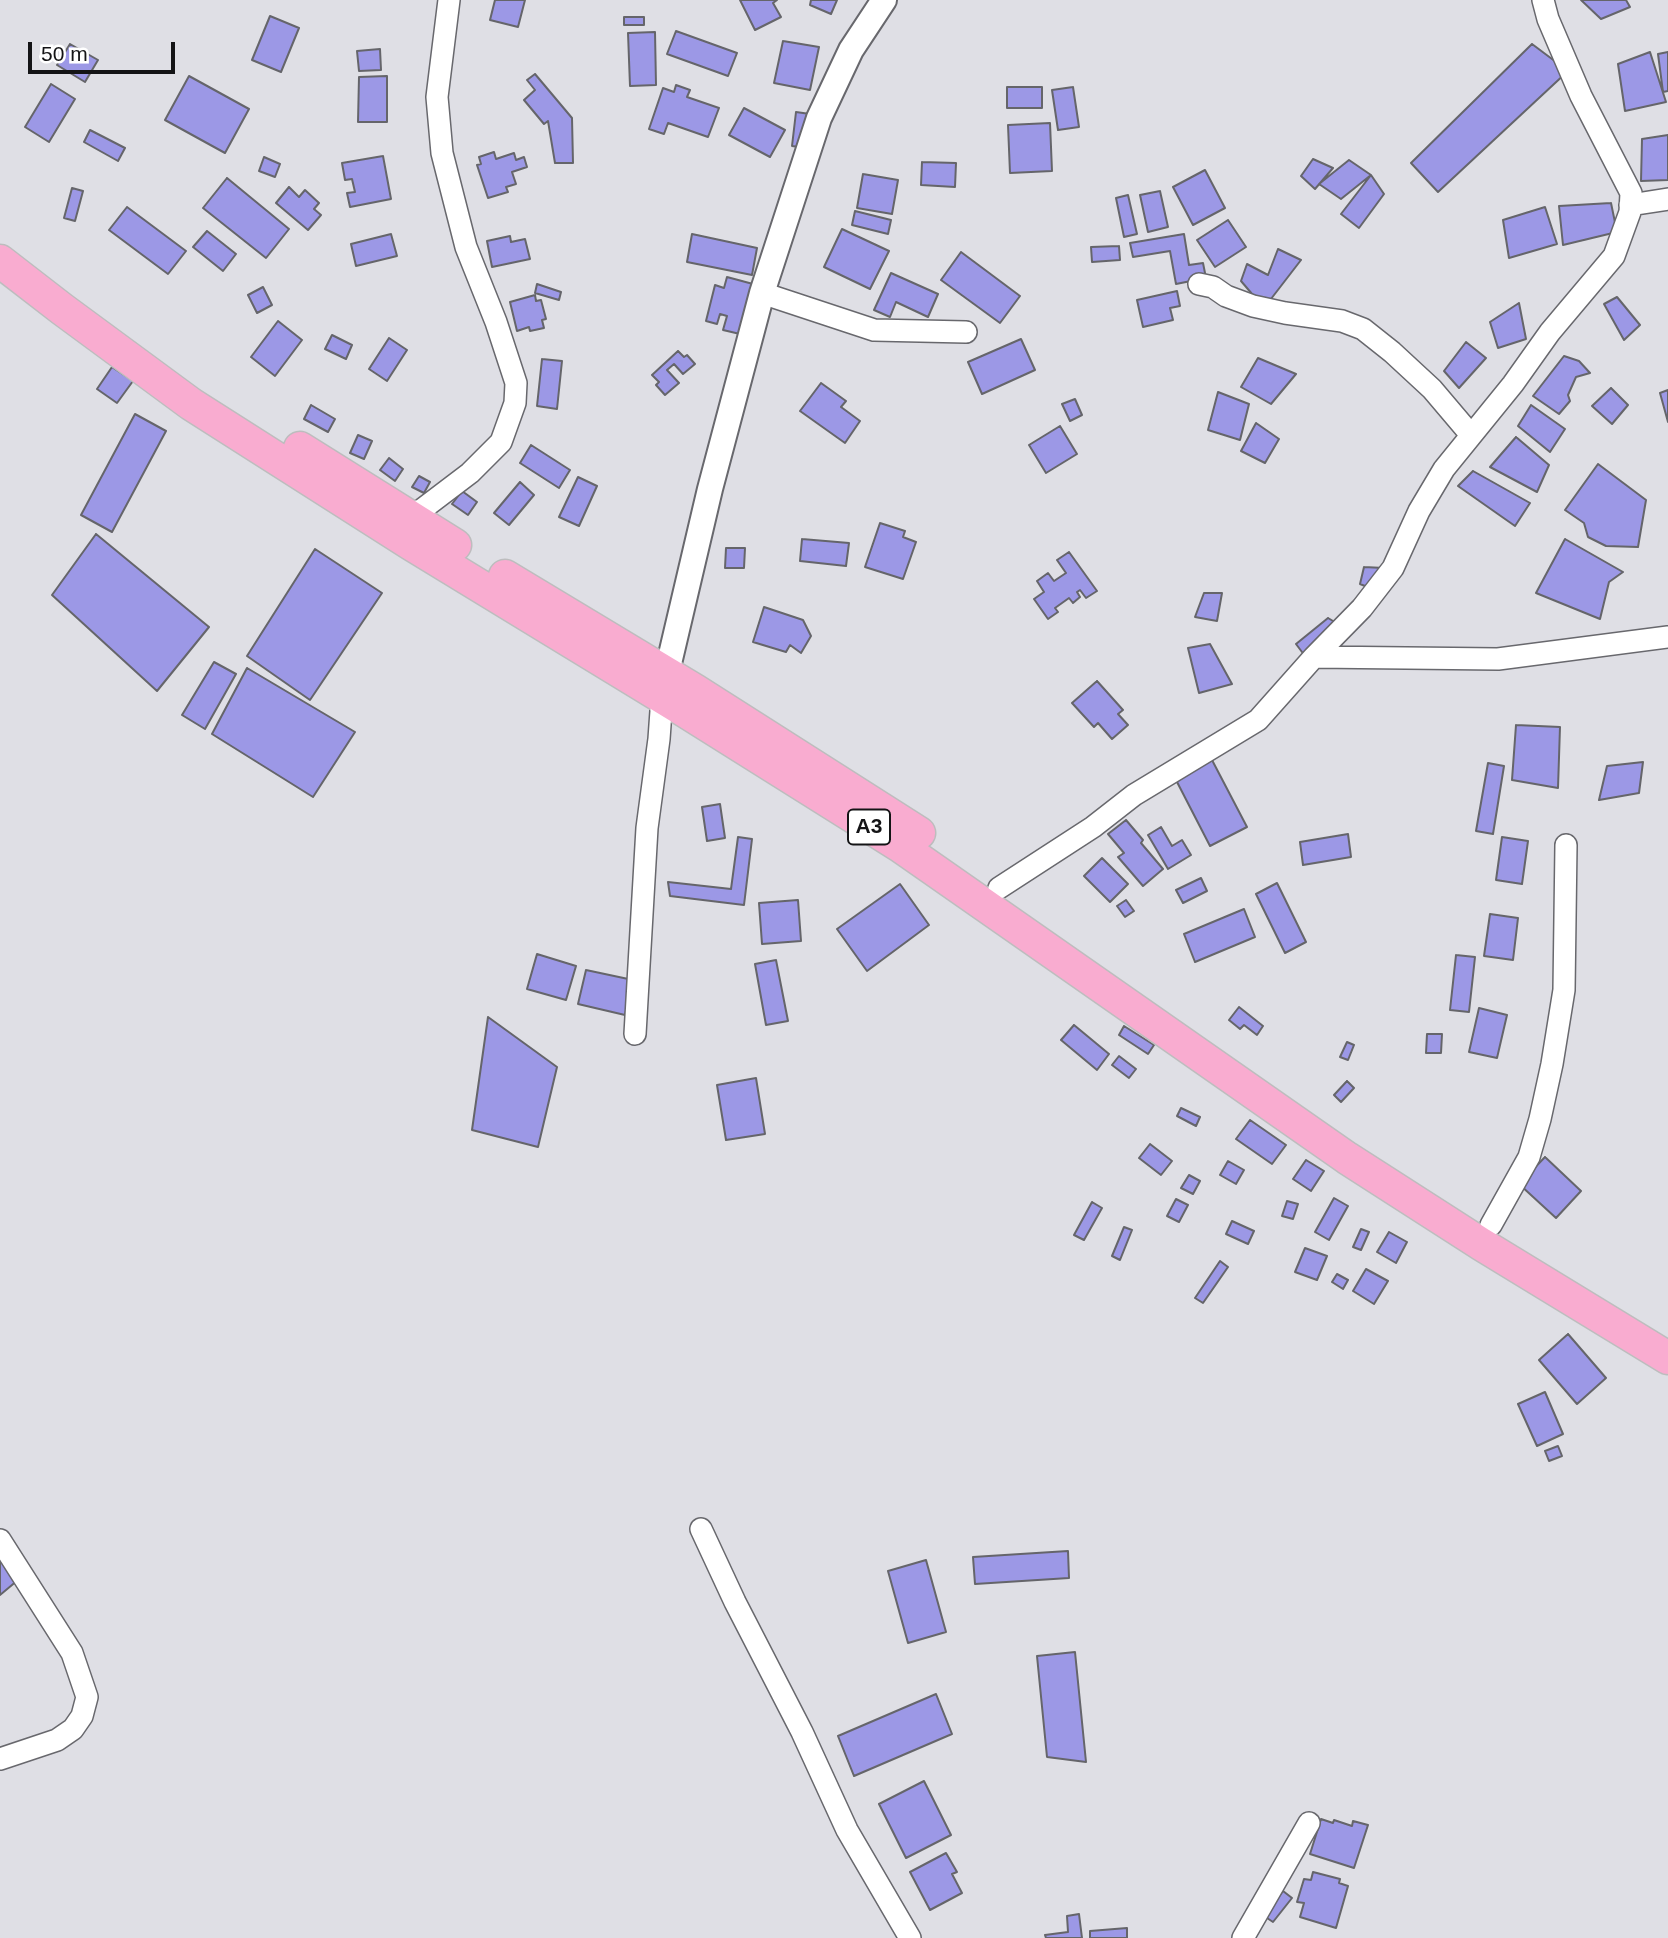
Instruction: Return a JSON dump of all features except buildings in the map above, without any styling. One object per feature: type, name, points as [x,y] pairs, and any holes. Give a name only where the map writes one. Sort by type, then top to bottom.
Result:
[{"type":"main road","name":"A3","points":[[0,241],[71,295],[204,388],[522,586],[901,846],[1353,1149],[1491,1225],[1668,1333]]},
{"type":"main road","name":"A3","points":[[0,261],[191,404],[400,537],[890,813],[999,888],[1480,1244],[1668,1358]]},
{"type":"street","points":[[412,517],[470,474],[501,442],[515,403],[516,383],[496,322],[466,247],[442,153],[437,97],[449,0]]},
{"type":"street","points":[[635,1034],[647,828],[664,685],[710,489],[762,293],[819,118],[851,50],[884,0]]},
{"type":"street","points":[[999,888],[1093,827],[1134,795],[1258,720],[1362,608],[1393,568],[1425,500],[1444,469],[1513,384],[1550,332],[1614,256],[1630,212],[1631,193],[1581,96],[1548,19],[1543,0]]},
{"type":"street","points":[[1630,205],[1668,199]]},
{"type":"street","points":[[1199,284],[1213,287],[1226,296],[1253,306],[1342,321],[1363,329],[1432,389],[1471,435]]},
{"type":"street","points":[[762,293],[874,330],[966,332]]},
{"type":"street","points":[[1314,657],[1498,659],[1668,637]]},
{"type":"street","points":[[1491,1225],[1529,1157],[1552,1064],[1564,990],[1566,845]]},
{"type":"street","points":[[701,1529],[802,1732],[847,1830],[910,1938]]},
{"type":"street","points":[[0,1540],[72,1653],[87,1697],[82,1716],[73,1729],[57,1740],[0,1759]]},
{"type":"street","points":[[1242,1938],[1309,1823]]}]
